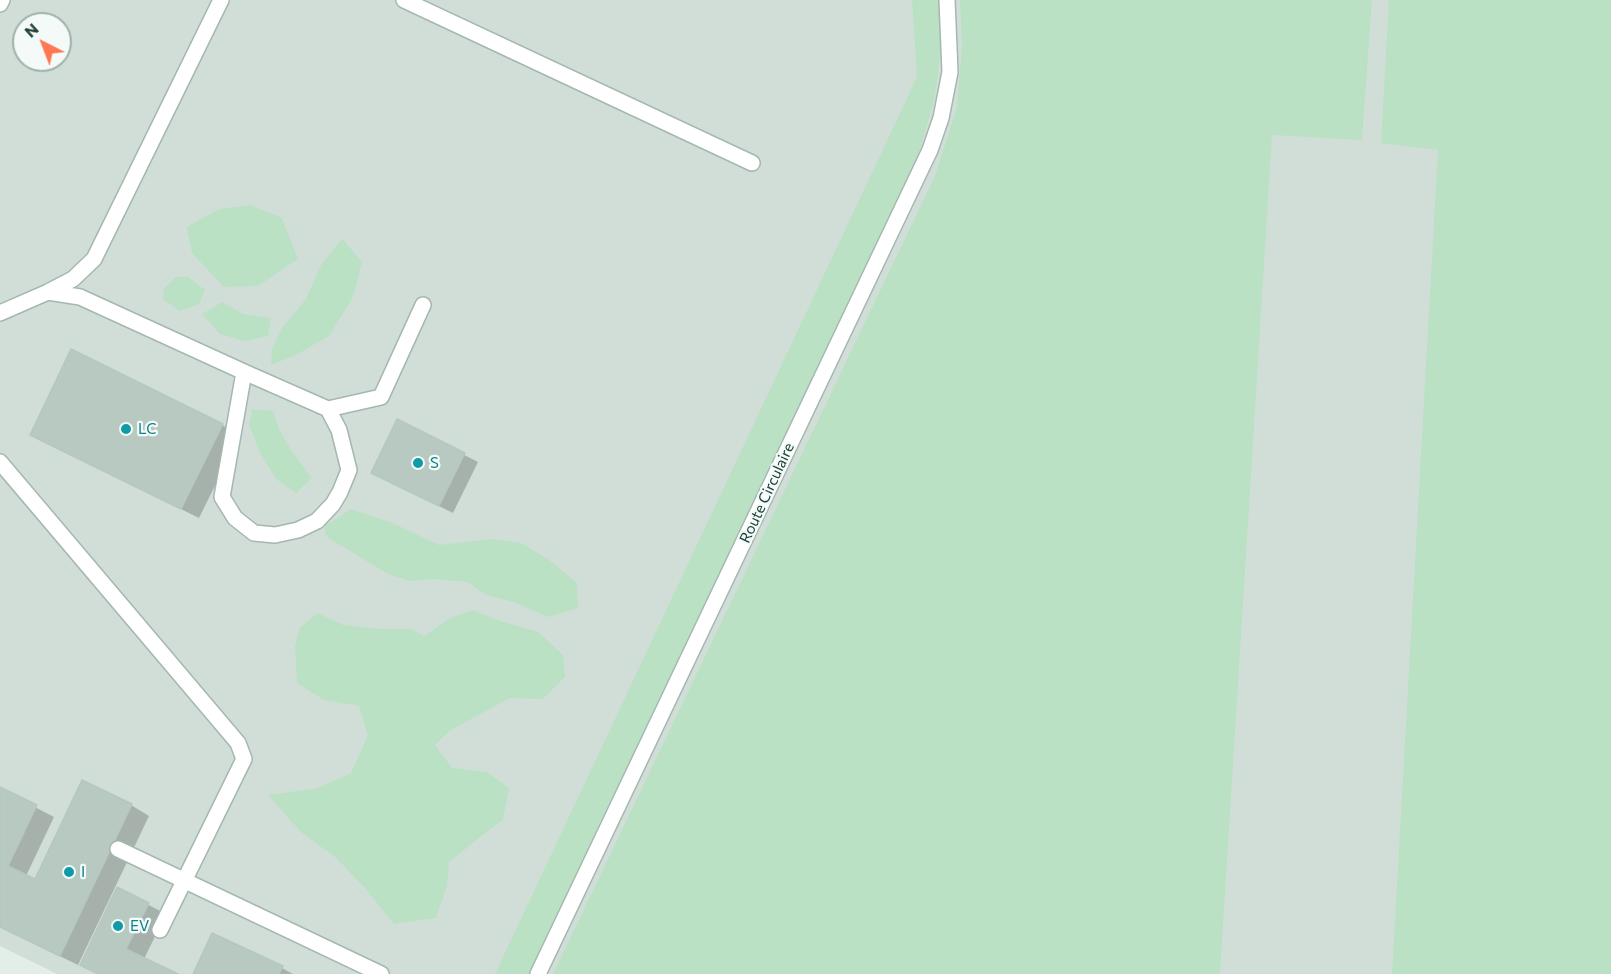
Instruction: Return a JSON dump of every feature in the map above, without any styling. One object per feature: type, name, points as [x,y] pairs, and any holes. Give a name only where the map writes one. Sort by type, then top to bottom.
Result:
[{"type":"lane","points":[[0,313],[74,279],[94,259],[221,0]]},
{"type":"lane","points":[[404,0],[752,164]]},
{"type":"lane","name":"Route Circulaire","points":[[538,974],[930,150],[941,118],[950,72],[947,0]]},
{"type":"lane","points":[[48,292],[80,297],[328,409],[381,397],[423,305]]},
{"type":"lane","points":[[244,372],[222,497],[235,518],[254,533],[275,535],[298,530],[316,520],[333,504],[349,470],[339,430],[328,409]]},
{"type":"lane","points":[[0,462],[238,743],[244,759],[160,930]]},
{"type":"lane","points":[[118,849],[381,974]]},
{"type":"shaded area","points":[[0,0],[1611,0],[1611,974],[57,974],[0,946]]},
{"type":"green space","points":[[912,0],[939,0],[941,39],[934,101],[918,156],[529,974],[495,974],[917,77]]},
{"type":"green space","points":[[960,0],[1372,0],[1362,140],[1272,135],[1220,974],[553,974],[935,176],[957,107],[962,47]]},
{"type":"green space","points":[[1389,0],[1611,0],[1611,974],[1392,974],[1438,150],[1381,143]]},
{"type":"green space","points":[[250,205],[282,218],[298,259],[258,286],[224,287],[192,253],[187,227],[219,209]]},
{"type":"green space","points":[[342,239],[362,262],[353,297],[329,336],[296,355],[271,365],[272,349],[282,328],[306,299],[321,265]]},
{"type":"green space","points":[[187,276],[205,290],[199,304],[180,311],[163,299],[164,288],[176,277]]},
{"type":"green space","points":[[222,302],[243,314],[271,318],[268,336],[244,341],[220,334],[202,314]]},
{"type":"green space","points":[[252,409],[273,411],[279,429],[292,452],[312,478],[296,493],[276,479],[259,451],[249,424]]},
{"type":"green space","points":[[351,509],[395,524],[439,545],[490,539],[521,543],[548,559],[577,583],[578,608],[548,617],[514,602],[486,595],[467,582],[433,579],[410,581],[388,574],[327,537],[324,527]]},
{"type":"green space","points":[[473,610],[538,632],[563,655],[565,677],[543,699],[510,698],[449,731],[435,745],[452,768],[487,772],[509,788],[503,819],[449,862],[447,886],[436,918],[394,924],[366,889],[335,857],[301,832],[268,795],[318,788],[351,773],[368,735],[359,706],[324,700],[297,683],[295,646],[300,627],[318,613],[343,625],[378,629],[411,629],[424,636],[452,617]]},
{"type":"building","name":"LC","points":[[71,349],[223,424],[181,509],[30,435]]},
{"type":"building","name":"S","points":[[397,419],[465,453],[439,506],[371,473]]},
{"type":"building","name":"I","points":[[82,780],[132,804],[60,956],[0,927],[0,787],[37,805],[8,866],[35,879]]},
{"type":"building","name":"EV","points":[[117,887],[149,903],[126,949],[178,974],[98,974],[80,965]]},
{"type":"building","points":[[212,933],[283,966],[279,974],[193,974]]},
{"type":"place","name":"LC","points":[[126,429]]},
{"type":"place","name":"S","points":[[418,463]]},
{"type":"place","name":"I","points":[[69,872]]},
{"type":"place","name":"EV","points":[[118,926]]}]
